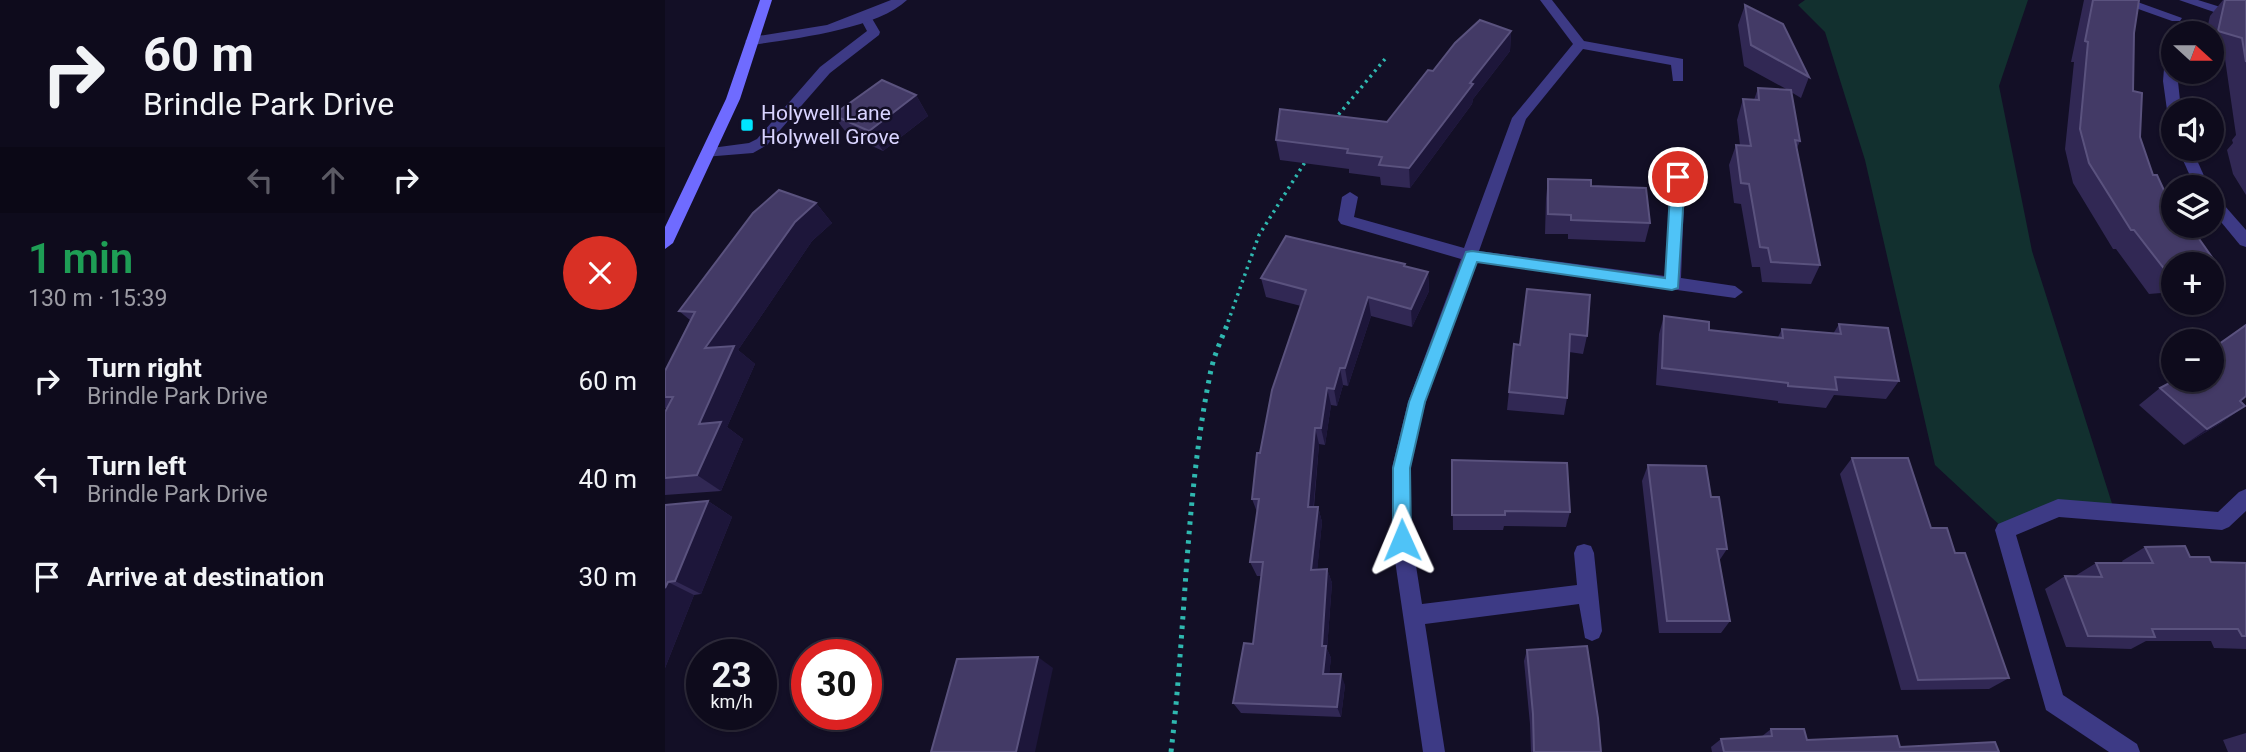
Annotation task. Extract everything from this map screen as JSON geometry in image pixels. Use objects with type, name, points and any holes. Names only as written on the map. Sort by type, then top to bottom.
[{"type":"main road","points":[[665,243],[733,99],[766,0]]},
{"type":"street","points":[[752,41],[818,32],[866,18],[901,0]]},
{"type":"street","points":[[1546,0],[1580,44],[1678,62],[1678,78]]},
{"type":"street","points":[[2119,0],[2176,18]]},
{"type":"street","points":[[2176,21],[2185,0],[2246,19]]},
{"type":"street","points":[[709,153],[753,148],[762,142],[804,90],[874,32],[866,18]]},
{"type":"street","points":[[1434,752],[1402,540],[1401,468],[1417,402],[1472,256],[1519,118],[1580,44]]},
{"type":"street","points":[[1672,284],[1678,177]]},
{"type":"street","points":[[1350,197],[1346,220],[1472,256],[1735,292]]},
{"type":"street","points":[[2224,215],[2246,241]]},
{"type":"street","points":[[2129,752],[2054,702],[2005,530],[2058,508],[2222,521],[2246,498]]},
{"type":"street","points":[[1584,554],[1592,631]]},
{"type":"street","points":[[1414,615],[1588,593]]},
{"type":"path","points":[[1333,122],[1385,59]]},
{"type":"path","points":[[1171,752],[1178,695],[1194,482],[1210,373],[1259,235],[1312,152]]},
{"type":"green space","points":[[1805,0],[2028,0],[1999,86],[2032,251],[2115,513],[2058,508],[2005,530],[1935,465],[1865,160],[1825,32],[1798,5]]},
{"type":"building","points":[[2093,0],[2139,0],[2134,33],[2133,91],[2142,93],[2140,137],[2153,175],[2157,175],[2161,184],[2161,238],[2198,238],[2208,252],[2161,252],[2161,265],[2134,230],[2131,230],[2089,163],[2080,129],[2088,42],[2085,41]]},
{"type":"building","points":[[2225,0],[2246,0],[2246,62],[2242,38],[2224,33],[2224,21],[2220,21]]},
{"type":"building","points":[[1745,5],[1783,24],[1809,77],[1751,45]]},
{"type":"building","points":[[1480,20],[1511,31],[1409,168],[1379,165],[1382,157],[1347,153],[1348,149],[1276,140],[1280,109],[1387,122],[1428,70],[1433,71],[1455,43]]},
{"type":"building","points":[[882,80],[916,95],[869,131],[833,115]]},
{"type":"building","points":[[1758,88],[1791,90],[1800,141],[1795,140],[1820,265],[1771,262],[1768,248],[1760,247],[1749,184],[1741,183],[1736,145],[1751,146],[1743,99],[1759,100]]},
{"type":"building","points":[[1548,179],[1591,180],[1591,186],[1646,188],[1650,223],[1571,220],[1571,215],[1548,214]]},
{"type":"building","points":[[779,190],[816,203],[795,222],[705,348],[734,346],[699,424],[721,422],[697,475],[665,478],[665,412],[673,397],[665,397],[665,371],[695,312],[679,311],[753,213]]},
{"type":"building","points":[[1286,236],[1405,264],[1404,266],[1428,272],[1411,309],[1368,297],[1345,368],[1340,368],[1334,389],[1327,388],[1321,428],[1315,428],[1308,507],[1318,507],[1311,570],[1327,569],[1323,674],[1341,674],[1337,707],[1233,703],[1244,643],[1253,644],[1263,562],[1250,562],[1259,499],[1252,499],[1257,453],[1260,453],[1272,390],[1306,290],[1261,278]]},
{"type":"building","points":[[1527,289],[1590,295],[1587,336],[1570,334],[1567,398],[1509,392],[1514,344],[1520,345]]},
{"type":"building","points":[[1664,316],[1709,322],[1709,330],[1783,338],[1782,329],[1841,334],[1839,324],[1888,328],[1899,381],[1835,377],[1837,390],[1788,386],[1788,383],[1662,368]]},
{"type":"building","points":[[2246,325],[2246,396],[2240,401],[2245,406],[2207,429],[2165,392],[2224,392],[2224,341]]},
{"type":"building","points":[[1852,458],[1908,458],[1931,528],[1947,528],[1955,553],[1965,553],[2009,678],[1918,680]]},
{"type":"building","points":[[1452,460],[1567,463],[1570,512],[1505,511],[1505,515],[1452,515]]},
{"type":"building","points":[[1648,465],[1706,466],[1711,497],[1719,497],[1727,549],[1717,549],[1730,621],[1667,621]]},
{"type":"building","points":[[708,501],[675,581],[668,582],[665,588],[665,505]]},
{"type":"building","points":[[2185,546],[2190,557],[2209,557],[2211,562],[2246,563],[2246,636],[2242,636],[2238,629],[2152,629],[2155,637],[2088,636],[2065,576],[2102,577],[2096,563],[2153,563],[2145,547]]},
{"type":"building","points":[[1587,646],[1601,752],[1534,752],[1527,650]]},
{"type":"building","points":[[1038,657],[1016,752],[931,752],[957,659]]},
{"type":"building","points":[[1771,729],[1804,729],[1807,740],[1897,736],[1900,747],[1995,742],[1999,752],[1724,752],[1721,739],[1772,736]]},
{"type":"place","name":"Holywell Lane Holywell Grove","points":[[747,125]]},
{"type":"route","points":[[1402,540],[1401,468],[1417,402],[1472,256],[1672,284],[1678,177]]}]
